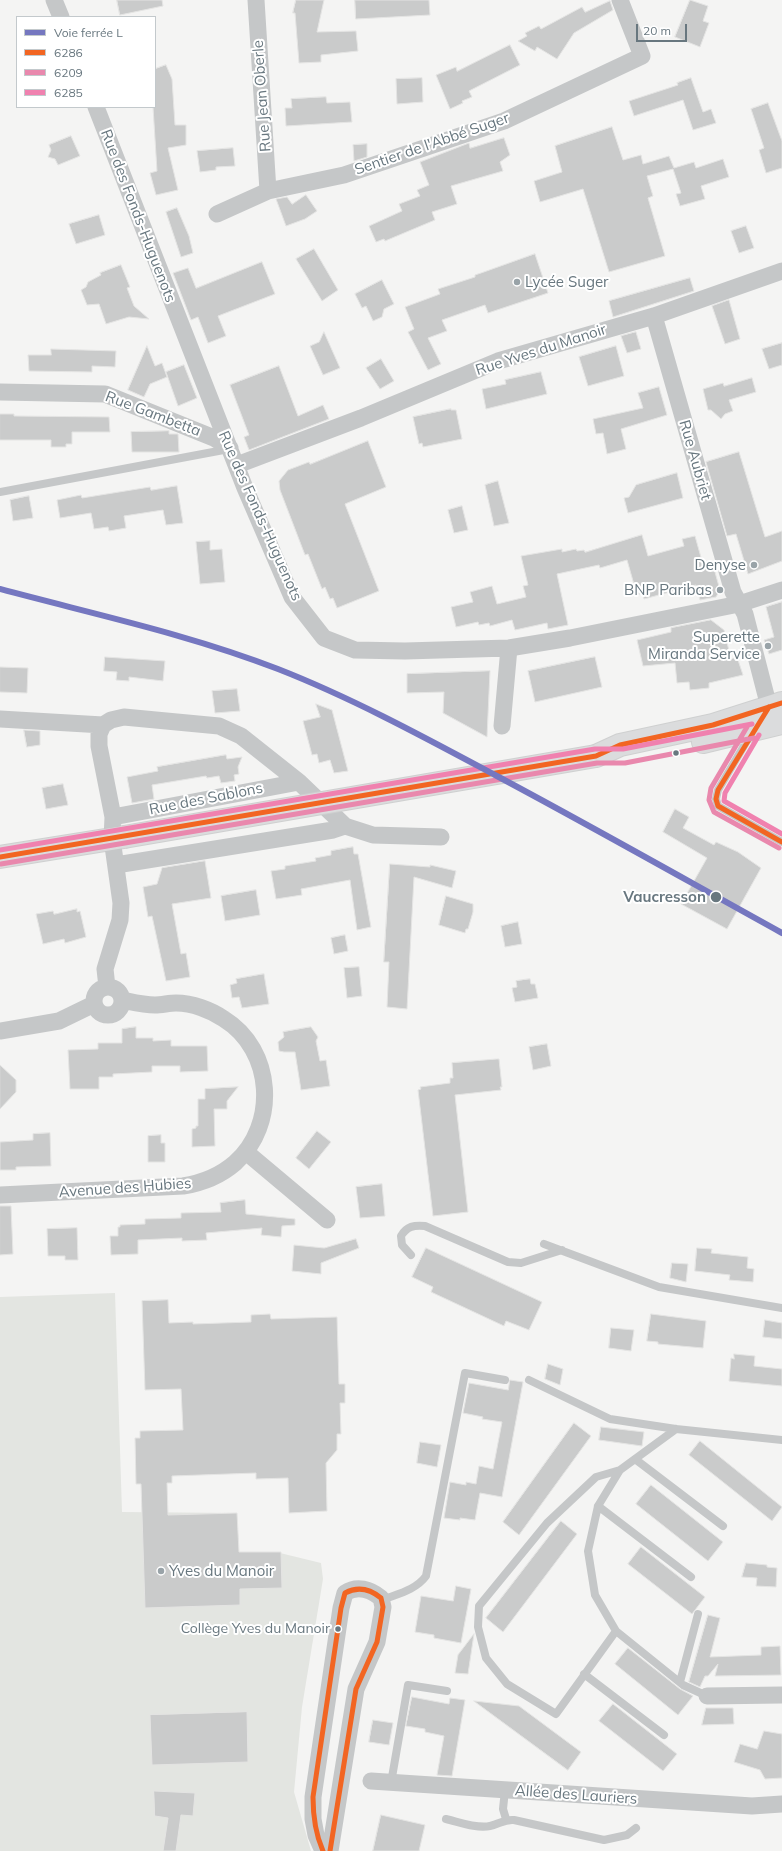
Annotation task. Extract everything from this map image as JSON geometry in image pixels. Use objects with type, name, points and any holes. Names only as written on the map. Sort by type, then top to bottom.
[{"type":"main road","points":[[0,857],[596,756],[624,756],[753,731],[779,712]]},
{"type":"main road","points":[[596,756],[620,745],[779,712]]},
{"type":"street","points":[[54,0],[61,16]]},
{"type":"street","name":"Rue Jean Oberle","points":[[256,0],[268,191]]},
{"type":"street","name":"Sentier de l'Abbé Suger","points":[[216,214],[268,191],[344,175],[504,121],[642,56],[620,0]]},
{"type":"street","name":"Rue des Fonds-Huguenots","points":[[96,108],[230,448],[292,597],[324,638],[355,650],[405,651],[509,648],[570,638],[739,604],[782,590]]},
{"type":"street","name":"Rue Yves du Manoir","points":[[237,465],[354,420],[498,361],[654,316],[782,271]]},
{"type":"street","name":"Rue Aubriet","points":[[654,316],[733,592],[745,614],[779,712]]},
{"type":"street","name":"Rue Gambetta","points":[[0,392],[105,394],[214,438],[230,448]]},
{"type":"street","points":[[502,726],[509,648]]},
{"type":"street","name":"Rue des Sablons","points":[[103,725],[111,720],[124,717],[219,726],[241,736],[299,782],[345,826]]},
{"type":"street","points":[[0,719],[103,725],[99,734],[99,746],[118,838],[116,865],[121,909],[120,920],[105,968],[107,987]]},
{"type":"street","name":"Rue des Sablons","points":[[113,817],[299,782]]},
{"type":"street","points":[[116,865],[333,830],[345,826],[373,835],[441,837]]},
{"type":"street","points":[[107,987],[115,989],[121,996],[122,1000],[119,1009],[108,1015],[99,1012],[94,1004],[97,992],[107,987]]},
{"type":"street","name":"Avenue des Hubies","points":[[0,1195],[198,1184],[219,1175],[235,1163],[246,1152],[257,1134],[263,1117],[265,1091],[262,1071],[249,1043],[234,1026],[224,1018],[205,1009],[177,1003],[154,1005],[122,1000]]},
{"type":"street","points":[[0,1031],[59,1021],[94,1004]]},
{"type":"street","points":[[246,1152],[327,1220]]},
{"type":"street","points":[[323,1851],[316,1835],[313,1819],[313,1797],[341,1608],[345,1593],[350,1589],[358,1588],[374,1592],[382,1600],[383,1606],[377,1642],[356,1689],[330,1851]]},
{"type":"street","points":[[707,1696],[782,1695]]},
{"type":"street","name":"Allée des Lauriers","points":[[371,1782],[752,1806],[782,1804]]},
{"type":"lane","points":[[0,492],[230,448]]},
{"type":"lane","points":[[753,731],[718,790],[716,799],[718,806],[782,842]]},
{"type":"lane","points":[[411,1255],[402,1245],[401,1236],[408,1227],[419,1226],[425,1226],[508,1262],[521,1263],[562,1250]]},
{"type":"lane","points":[[544,1244],[659,1287],[782,1308]]},
{"type":"lane","points":[[382,1600],[407,1591],[422,1581],[426,1576],[465,1373],[505,1380]]},
{"type":"lane","points":[[529,1380],[610,1419],[676,1429],[782,1440]]},
{"type":"lane","points":[[616,1631],[556,1714],[508,1684],[486,1658],[478,1627],[479,1606],[547,1523],[596,1477],[620,1470],[676,1429]]},
{"type":"lane","points":[[635,1459],[723,1526]]},
{"type":"lane","points":[[620,1470],[598,1506],[588,1551],[594,1595],[616,1631],[680,1682],[707,1696]]},
{"type":"lane","points":[[598,1506],[691,1577]]},
{"type":"lane","points":[[680,1682],[698,1614]]},
{"type":"lane","points":[[584,1674],[664,1735]]},
{"type":"lane","points":[[391,1783],[408,1685],[447,1691]]},
{"type":"lane","points":[[505,1790],[503,1809],[506,1819]]},
{"type":"lane","points":[[446,1819],[479,1826],[490,1826],[506,1819],[604,1840],[627,1835],[636,1828]]},
{"type":"shaded area","name":"Yves du Manoir","points":[[115,1293],[122,1512],[237,1513],[239,1552],[280,1553],[321,1563],[323,1579],[302,1707],[294,1792],[311,1851],[0,1851],[0,1297]]},
{"type":"building","points":[[117,0],[162,0],[163,6],[120,15]]},
{"type":"building","points":[[296,0],[324,0],[317,32],[356,31],[358,51],[321,55],[321,62],[299,63],[295,13],[293,13]]},
{"type":"building","points":[[355,0],[429,0],[430,15],[356,19]]},
{"type":"building","points":[[690,0],[708,6],[703,21],[709,23],[700,47],[675,37]]},
{"type":"building","points":[[610,1],[613,10],[574,33],[557,59],[537,47],[535,51],[518,41],[527,36],[525,33],[539,26],[541,29],[582,7],[585,12]]},
{"type":"building","points":[[510,45],[520,65],[469,91],[472,97],[462,101],[463,103],[450,109],[436,75],[456,67],[457,71]]},
{"type":"building","points":[[166,65],[172,79],[175,125],[186,125],[186,145],[168,148],[178,190],[156,195],[150,173],[157,171],[153,108],[156,108],[156,69]]},
{"type":"building","points":[[422,78],[423,102],[397,104],[396,79]]},
{"type":"building","points":[[691,78],[703,112],[711,109],[716,123],[693,130],[683,100],[634,116],[629,101],[678,85],[677,83]]},
{"type":"building","points":[[326,97],[327,103],[350,102],[352,122],[286,126],[285,108],[292,108],[291,99]]},
{"type":"building","points":[[768,103],[782,141],[782,168],[766,173],[759,150],[764,148],[751,109]]},
{"type":"building","points":[[612,127],[623,160],[641,155],[643,164],[669,156],[674,168],[694,162],[696,168],[723,159],[729,177],[701,186],[705,199],[680,206],[676,194],[681,193],[673,169],[647,176],[653,196],[648,198],[665,256],[609,272],[583,189],[540,202],[534,181],[562,172],[555,146]]},
{"type":"building","points":[[71,136],[80,156],[58,165],[55,159],[48,157],[51,150],[49,145]]},
{"type":"building","points":[[504,138],[510,155],[500,162],[503,171],[451,186],[457,204],[432,212],[435,220],[385,241],[384,239],[376,242],[369,226],[402,211],[399,204],[420,196],[417,190],[429,185],[420,162],[469,143],[470,148]]},
{"type":"building","points":[[367,144],[367,157],[354,161],[353,145]]},
{"type":"building","points":[[233,148],[235,166],[216,167],[216,170],[200,172],[197,151]]},
{"type":"building","points":[[306,195],[317,211],[305,219],[286,226],[276,199],[287,197],[292,204]]},
{"type":"building","points":[[177,208],[189,236],[193,253],[181,257],[166,212]]},
{"type":"building","points":[[99,215],[105,235],[76,244],[69,224]]},
{"type":"building","points":[[746,226],[754,248],[739,253],[731,231]]},
{"type":"building","points":[[314,249],[338,290],[322,301],[296,259]]},
{"type":"building","points":[[535,254],[548,293],[488,313],[485,305],[442,320],[447,331],[428,338],[441,364],[428,370],[408,332],[414,329],[405,307],[440,294],[438,289],[475,277],[475,275]]},
{"type":"building","points":[[262,262],[275,294],[218,316],[226,336],[208,343],[198,317],[191,320],[173,273],[188,268],[196,288]]},
{"type":"building","points":[[121,265],[130,287],[127,288],[134,306],[149,319],[129,317],[106,324],[99,304],[87,305],[81,290],[86,287],[88,282],[101,275],[100,273]]},
{"type":"building","points":[[690,278],[694,291],[613,317],[609,301]]},
{"type":"building","points":[[382,280],[394,304],[384,309],[382,317],[373,321],[366,306],[362,308],[355,294]]},
{"type":"building","points":[[729,300],[740,339],[725,344],[712,306]]},
{"type":"building","points":[[324,332],[340,368],[323,375],[310,346],[319,342]]},
{"type":"building","points":[[636,332],[641,349],[627,353],[621,336]]},
{"type":"building","points":[[782,343],[782,365],[769,369],[762,349]]},
{"type":"building","points":[[147,346],[155,366],[162,363],[167,377],[150,384],[144,397],[128,390]]},
{"type":"building","points":[[616,346],[624,376],[588,386],[579,357]]},
{"type":"building","points":[[51,349],[116,351],[115,367],[92,366],[92,372],[29,371],[28,355],[51,355]]},
{"type":"building","points":[[381,359],[394,381],[380,389],[366,368]]},
{"type":"building","points":[[184,365],[197,398],[178,406],[166,372]]},
{"type":"building","points":[[279,366],[298,416],[323,405],[329,419],[249,450],[244,437],[249,435],[230,385]]},
{"type":"building","points":[[541,372],[547,394],[486,409],[482,389],[506,384],[505,380]]},
{"type":"building","points":[[752,378],[756,392],[729,400],[733,411],[725,414],[721,419],[711,410],[708,410],[703,389],[723,383],[724,386]]},
{"type":"building","points":[[659,387],[667,415],[621,429],[626,449],[607,454],[603,433],[596,434],[593,419],[643,408],[638,393]]},
{"type":"building","points":[[451,409],[456,410],[462,439],[423,447],[422,443],[419,444],[413,417]]},
{"type":"building","points":[[0,414],[14,414],[14,416],[109,417],[110,432],[72,432],[72,444],[66,444],[66,447],[51,447],[51,440],[0,440]]},
{"type":"building","points":[[169,431],[169,434],[178,434],[179,452],[132,452],[131,432]]},
{"type":"building","points":[[368,441],[386,487],[345,504],[379,591],[337,608],[333,598],[330,599],[325,587],[322,589],[308,554],[305,555],[280,490],[279,481],[288,470],[309,462],[310,464]]},
{"type":"building","points":[[739,452],[765,537],[782,531],[782,561],[748,574],[736,534],[727,536],[706,462]]},
{"type":"building","points":[[677,473],[683,498],[628,513],[624,498],[629,497],[636,485]]},
{"type":"building","points":[[498,481],[509,523],[494,526],[485,485]]},
{"type":"building","points":[[177,486],[183,523],[166,525],[163,510],[124,516],[126,528],[109,531],[108,527],[94,529],[91,513],[60,518],[57,500],[81,495],[82,498],[150,487],[151,490]]},
{"type":"building","points":[[29,496],[33,518],[13,521],[10,500]]},
{"type":"building","points":[[462,506],[468,530],[454,533],[448,510]]},
{"type":"building","points":[[642,535],[648,556],[684,546],[682,539],[695,536],[704,568],[713,565],[720,590],[716,597],[700,600],[696,585],[644,599],[643,593],[637,595],[627,560],[600,568],[599,565],[557,574],[568,625],[548,629],[547,623],[515,630],[512,620],[490,626],[489,623],[479,625],[478,622],[456,627],[451,607],[473,602],[470,592],[492,586],[497,604],[526,597],[523,586],[528,585],[521,556],[562,549],[562,552],[576,549],[577,551],[584,550],[585,552]]},
{"type":"building","points":[[210,541],[210,550],[222,549],[225,582],[200,584],[196,542]]},
{"type":"building","points":[[782,602],[782,650],[769,654],[764,640],[774,637],[766,607]]},
{"type":"building","points":[[711,620],[724,630],[731,659],[737,657],[743,675],[709,683],[709,688],[690,690],[689,682],[677,683],[675,663],[643,666],[637,640],[671,632],[671,628]]},
{"type":"building","points":[[105,657],[165,661],[163,681],[129,677],[129,681],[116,680],[117,672],[104,671]]},
{"type":"building","points":[[595,657],[602,687],[535,702],[528,671]]},
{"type":"building","points":[[0,667],[28,668],[27,693],[0,692]]},
{"type":"building","points":[[490,671],[487,737],[443,713],[444,692],[407,693],[407,674]]},
{"type":"building","points":[[237,689],[240,711],[215,713],[212,691]]},
{"type":"building","points":[[316,704],[332,710],[348,771],[334,773],[330,760],[319,763],[317,754],[312,755],[303,721],[320,717]]},
{"type":"building","points":[[24,730],[40,731],[40,745],[27,747]]},
{"type":"building","points":[[226,755],[227,759],[242,757],[238,767],[239,774],[234,775],[235,781],[221,783],[219,776],[207,778],[206,776],[152,785],[154,799],[132,803],[127,777],[158,771],[157,767]]},
{"type":"building","points":[[63,784],[68,805],[46,809],[42,788]]},
{"type":"building","points":[[675,809],[689,817],[683,828],[714,845],[716,842],[738,852],[761,868],[727,929],[681,904],[707,858],[663,832]]},
{"type":"building","points":[[353,847],[354,854],[358,854],[371,927],[357,930],[350,880],[301,889],[302,895],[276,899],[271,871],[285,869],[285,866],[316,861],[315,858],[331,855],[331,851]]},
{"type":"building","points":[[205,861],[211,898],[172,904],[181,954],[186,953],[190,977],[166,981],[152,916],[148,917],[143,887],[157,884],[162,868]]},
{"type":"building","points":[[390,864],[430,867],[430,865],[456,871],[452,888],[414,877],[407,1009],[387,1007],[389,962],[384,962]]},
{"type":"building","points":[[256,890],[260,915],[225,921],[221,896]]},
{"type":"building","points":[[446,896],[473,904],[473,912],[468,929],[466,929],[465,933],[439,925]]},
{"type":"building","points":[[77,909],[77,912],[80,911],[86,937],[65,943],[64,939],[43,944],[36,914],[53,911],[54,914]]},
{"type":"building","points":[[518,922],[522,944],[505,947],[501,926]]},
{"type":"building","points":[[345,935],[348,951],[334,954],[331,938]]},
{"type":"building","points":[[359,967],[362,996],[347,998],[344,968]]},
{"type":"building","points":[[264,974],[269,1004],[242,1008],[239,997],[232,998],[230,985],[237,983],[236,979]]},
{"type":"building","points":[[530,979],[531,984],[535,984],[538,998],[515,1002],[512,988],[517,987],[516,981]]},
{"type":"building","points":[[136,1027],[136,1038],[153,1038],[153,1041],[171,1040],[171,1046],[207,1046],[208,1071],[180,1072],[180,1066],[152,1066],[152,1072],[113,1074],[113,1077],[99,1077],[99,1089],[70,1089],[68,1050],[98,1049],[98,1043],[122,1043],[122,1029]]},
{"type":"building","points":[[311,1027],[318,1037],[316,1041],[320,1061],[326,1060],[330,1086],[301,1090],[295,1052],[279,1051],[278,1042],[284,1037],[283,1032]]},
{"type":"building","points":[[547,1044],[551,1066],[533,1070],[529,1047]]},
{"type":"building","points":[[499,1059],[501,1090],[455,1095],[468,1212],[433,1216],[418,1090],[421,1089],[420,1087],[450,1083],[450,1078],[453,1078],[452,1063]]},
{"type":"building","points":[[0,1065],[16,1080],[16,1092],[0,1109]]},
{"type":"building","points":[[238,1087],[227,1101],[227,1109],[214,1109],[215,1146],[192,1147],[192,1129],[198,1126],[198,1099],[205,1099],[205,1089]]},
{"type":"building","points":[[317,1131],[331,1142],[309,1169],[296,1158]]},
{"type":"building","points":[[50,1133],[51,1166],[16,1167],[16,1170],[0,1170],[0,1142],[33,1140],[33,1134]]},
{"type":"building","points":[[161,1135],[161,1143],[165,1143],[165,1162],[148,1162],[148,1136]]},
{"type":"building","points":[[382,1184],[385,1216],[360,1218],[356,1187]]},
{"type":"building","points":[[245,1200],[246,1214],[295,1219],[295,1225],[282,1226],[281,1237],[261,1235],[262,1228],[206,1233],[207,1240],[182,1241],[182,1238],[138,1240],[138,1254],[111,1255],[110,1236],[118,1236],[118,1227],[120,1227],[120,1225],[145,1224],[145,1219],[181,1218],[181,1213],[221,1212],[220,1203]]},
{"type":"building","points":[[0,1206],[11,1206],[13,1254],[0,1255]]},
{"type":"building","points":[[77,1228],[78,1260],[65,1260],[65,1256],[48,1256],[47,1229]]},
{"type":"building","points":[[356,1239],[359,1248],[321,1263],[321,1274],[292,1271],[294,1245],[324,1248]]},
{"type":"building","points":[[426,1248],[542,1302],[529,1330],[506,1321],[504,1326],[431,1292],[433,1287],[412,1277]]},
{"type":"building","points":[[697,1248],[712,1249],[711,1253],[748,1257],[747,1268],[754,1269],[753,1282],[729,1280],[730,1275],[695,1271]]},
{"type":"building","points":[[672,1263],[688,1264],[686,1282],[670,1278]]},
{"type":"building","points":[[168,1300],[169,1323],[193,1322],[193,1324],[251,1322],[251,1315],[270,1314],[271,1319],[337,1317],[339,1384],[345,1384],[345,1403],[340,1403],[341,1434],[337,1434],[337,1450],[326,1463],[327,1511],[289,1513],[288,1478],[256,1479],[256,1473],[172,1476],[172,1483],[167,1483],[168,1515],[237,1513],[239,1552],[281,1552],[282,1588],[240,1589],[240,1605],[145,1608],[141,1484],[136,1484],[135,1438],[140,1438],[140,1431],[183,1430],[181,1389],[145,1390],[142,1301]]},
{"type":"building","points":[[651,1314],[706,1321],[703,1348],[658,1344],[658,1342],[647,1341]]},
{"type":"building","points":[[765,1320],[782,1323],[782,1339],[763,1337]]},
{"type":"building","points":[[611,1328],[634,1330],[631,1351],[609,1348]]},
{"type":"building","points":[[734,1354],[755,1356],[754,1366],[782,1369],[782,1386],[729,1381],[731,1358],[734,1359]]},
{"type":"building","points":[[548,1364],[563,1369],[560,1385],[545,1379]]},
{"type":"building","points":[[510,1380],[523,1382],[502,1497],[480,1493],[475,1520],[444,1518],[450,1482],[466,1485],[466,1482],[476,1484],[479,1466],[493,1469],[502,1422],[482,1419],[483,1417],[463,1413],[469,1383],[508,1390]]},
{"type":"building","points":[[574,1423],[591,1436],[519,1535],[503,1522]]},
{"type":"building","points":[[601,1427],[644,1432],[642,1446],[599,1440]]},
{"type":"building","points":[[700,1441],[782,1507],[772,1521],[689,1455]]},
{"type":"building","points":[[420,1442],[441,1445],[437,1467],[417,1463]]},
{"type":"building","points":[[651,1485],[723,1542],[708,1561],[636,1504]]},
{"type":"building","points":[[561,1521],[577,1534],[503,1632],[486,1618]]},
{"type":"building","points":[[641,1547],[705,1597],[692,1614],[628,1564]]},
{"type":"building","points":[[746,1563],[767,1565],[767,1567],[777,1568],[776,1587],[756,1586],[757,1578],[742,1577]]},
{"type":"building","points":[[456,1586],[471,1589],[461,1643],[434,1638],[434,1635],[415,1632],[421,1596],[453,1601]]},
{"type":"building","points":[[708,1615],[720,1618],[710,1657],[761,1655],[761,1647],[780,1646],[781,1675],[715,1676],[718,1664],[708,1676],[705,1676],[700,1687],[689,1682]]},
{"type":"building","points":[[474,1634],[468,1674],[455,1673],[458,1655]]},
{"type":"building","points":[[628,1648],[680,1689],[693,1696],[678,1715],[615,1664]]},
{"type":"building","points":[[412,1697],[449,1704],[450,1698],[465,1700],[452,1776],[437,1775],[444,1736],[425,1732],[425,1729],[406,1726]]},
{"type":"building","points":[[474,1701],[519,1706],[581,1752],[568,1770]]},
{"type":"building","points":[[613,1704],[677,1754],[663,1771],[599,1721]]},
{"type":"building","points":[[706,1708],[733,1708],[734,1724],[702,1725]]},
{"type":"building","points":[[247,1712],[248,1762],[152,1765],[150,1715]]},
{"type":"building","points":[[373,1720],[393,1723],[389,1745],[369,1742]]},
{"type":"building","points":[[764,1731],[782,1734],[782,1778],[765,1779],[760,1770],[734,1762],[740,1744],[757,1749]]},
{"type":"building","points":[[154,1791],[195,1793],[193,1816],[181,1815],[176,1851],[163,1851],[168,1818],[155,1816]]},
{"type":"building","points":[[381,1815],[425,1825],[419,1851],[373,1851]]},
{"type":"rail line","name":"L","points":[[0,589],[140,625],[210,645],[306,680],[442,746],[782,933]]},
{"type":"transit line","name":"6286","points":[[0,857],[596,756],[620,745],[713,725],[782,703]]},
{"type":"transit line","name":"6286","points":[[769,707],[718,790],[716,799],[718,806],[782,842]]},
{"type":"transit line","name":"6285","points":[[0,850],[595,749],[623,749],[752,724]]},
{"type":"transit line","name":"6209","points":[[747,727],[711,788],[709,800],[714,812],[779,848]]},
{"type":"transit line","name":"6285","points":[[759,735],[725,793],[724,801],[782,834]]},
{"type":"transit line","name":"6209","points":[[1,864],[597,763],[625,763],[754,738]]},
{"type":"transit line","name":"6286","points":[[323,1851],[315,1825],[313,1797],[341,1608],[345,1593],[359,1589],[373,1592],[381,1598],[383,1607],[377,1642],[356,1689],[330,1851]]},
{"type":"place","name":"Lycée Suger","points":[[517,282]]},
{"type":"place","name":"Denyse","points":[[754,565]]},
{"type":"place","name":"BNP Paribas","points":[[720,590]]},
{"type":"place","name":"Superette Miranda Service","points":[[768,646]]},
{"type":"place","name":"Vaucresson","points":[[716,897]]},
{"type":"place","name":"Yves du Manoir","points":[[161,1571]]},
{"type":"place","name":"Collège Yves du Manoir","points":[[338,1629]]}]
